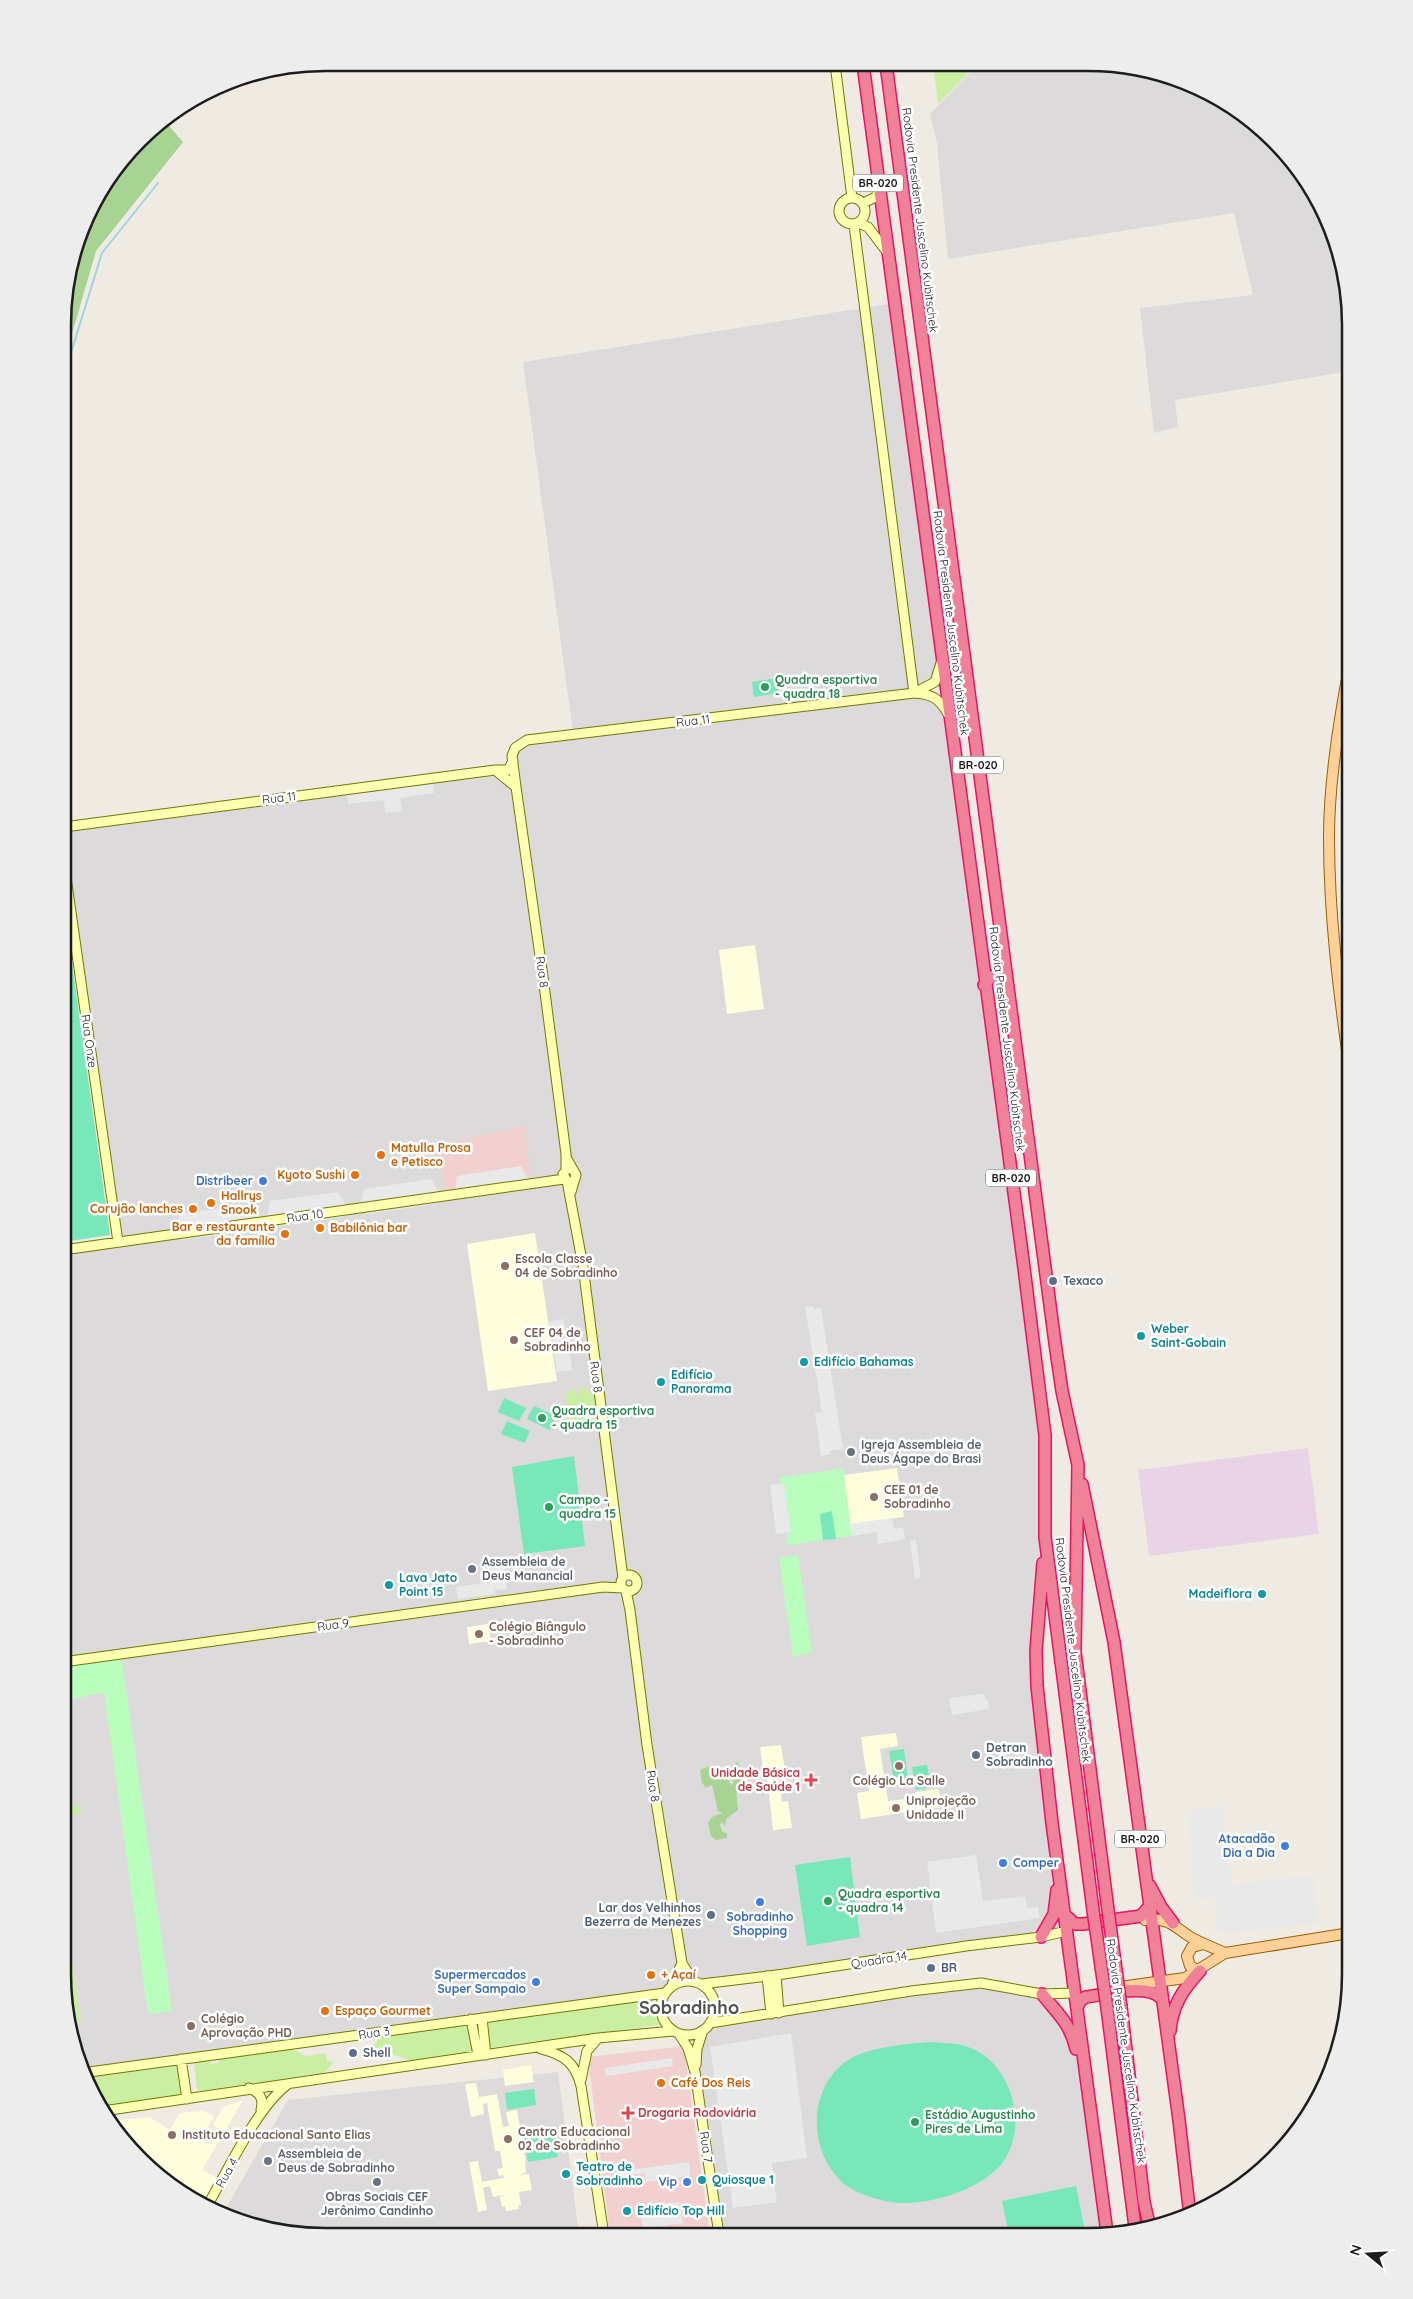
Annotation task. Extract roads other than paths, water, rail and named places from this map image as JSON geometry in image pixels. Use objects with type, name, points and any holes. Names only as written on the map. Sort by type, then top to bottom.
[{"type":"highway","name":"Rodovia Presidente Juscelino Kubitschek","points":[[864,71],[948,714],[962,794],[980,935],[984,985],[1044,1435],[1045,1537],[1135,2223]]},
{"type":"highway","name":"Rodovia Presidente Juscelino Kubitschek","points":[[887,71],[1062,1391],[1078,1465],[1075,1652],[1147,2220]]},
{"type":"highway","points":[[980,935],[986,952],[991,957],[996,956],[1002,945]]},
{"type":"highway","points":[[984,985],[990,978],[996,975],[1007,984]]},
{"type":"highway","name":"BR-020","points":[[1078,1465],[1114,1642],[1149,1907],[1148,1923],[1159,1981],[1179,2120],[1189,2206]]},
{"type":"highway","name":"BR-020","points":[[1045,1537],[1036,1651],[1037,1686],[1052,1824],[1066,1916],[1106,2227]]},
{"type":"highway","points":[[1041,1937],[1054,1914],[1057,1893],[1052,1824]]},
{"type":"highway","points":[[1144,1872],[1161,1907],[1173,1923]]},
{"type":"highway","points":[[1066,1916],[1072,1922],[1078,1924],[1141,1916],[1149,1907]]},
{"type":"highway","points":[[1169,2053],[1173,2010],[1183,1990],[1200,1971]]},
{"type":"highway","points":[[1077,2007],[1084,1998],[1132,1991],[1152,1991],[1161,1998]]},
{"type":"highway","points":[[1042,1994],[1062,2017],[1072,2033],[1088,2098]]},
{"type":"main road","points":[[836,71],[852,198]]},
{"type":"main road","points":[[863,203],[876,197],[879,188]]},
{"type":"main road","points":[[856,224],[862,220],[866,212],[863,203],[852,198],[844,200],[839,211],[845,223],[868,227],[888,252]]},
{"type":"main road","points":[[856,224],[914,693]]},
{"type":"main road","name":"Rua 11","points":[[914,693],[927,688],[934,682],[942,660]]},
{"type":"main road","name":"Rua 11","points":[[71,826],[495,770],[508,770],[513,761],[515,748],[527,740],[742,716],[914,693],[926,694],[937,698],[948,714]]},
{"type":"main road","points":[[1342,704],[1338,725],[1329,835],[1332,923],[1342,1006]]},
{"type":"main road","points":[[513,761],[516,787]]},
{"type":"main road","points":[[495,770],[516,787]]},
{"type":"main road","name":"Rua 8","points":[[516,787],[543,977],[566,1157],[569,1197],[583,1266],[620,1557],[630,1610],[647,1745],[682,1963],[698,1982]]},
{"type":"main road","name":"Rua Onze","points":[[71,913],[118,1242]]},
{"type":"main road","name":"Rua 10","points":[[71,1249],[546,1182],[568,1175]]},
{"type":"main road","name":"Rua 9","points":[[71,1661],[626,1584]]},
{"type":"main road","points":[[1067,1931],[1148,1923],[1173,1923],[1192,1938],[1225,1953]]},
{"type":"main road","name":"Quadra 14","points":[[698,1982],[771,1976],[983,1943],[1041,1937],[1067,1931]]},
{"type":"main road","points":[[710,2023],[911,1991],[981,1983],[1042,1994],[1075,1993],[1185,1978],[1200,1971],[1225,1953],[1342,1934]]},
{"type":"main road","points":[[1200,1971],[1190,1966],[1187,1956],[1192,1947],[1204,1944]]},
{"type":"main road","points":[[676,2032],[664,2020],[661,2014],[661,2006],[665,1993],[672,1985],[682,1963]]},
{"type":"main road","points":[[771,1976],[775,2013]]},
{"type":"main road","points":[[111,2110],[249,2088],[598,2038],[676,2032],[687,2035],[703,2030],[710,2023],[715,2006],[709,1990],[698,1982],[679,1982],[672,1985]]},
{"type":"main road","name":"Rua 3","points":[[91,2072],[665,1993]]},
{"type":"main road","points":[[482,2018],[482,2055]]},
{"type":"main road","points":[[471,2019],[482,2055]]},
{"type":"main road","points":[[695,2072],[697,2050],[703,2030]]},
{"type":"main road","name":"Rua 7","points":[[676,2032],[688,2048],[695,2072],[718,2228]]},
{"type":"main road","points":[[581,2083],[584,2058],[587,2051],[598,2038]]},
{"type":"main road","points":[[538,2048],[566,2058],[573,2064],[581,2083],[603,2228]]},
{"type":"main road","points":[[181,2059],[187,2099]]},
{"type":"main road","name":"Rua 4","points":[[210,2201],[261,2113],[273,2096],[289,2083]]},
{"type":"main road","points":[[249,2088],[260,2094],[262,2099],[261,2113]]},
{"type":"waterway","points":[[71,353],[102,253],[158,183]]},
{"type":"place","name":"Quadra esportiva - quadra 18","points":[[765,687]]},
{"type":"place","name":"Matulla Prosa e Petisco","points":[[381,1155]]},
{"type":"place","name":"Kyoto Sushi","points":[[355,1175]]},
{"type":"place","name":"Distribeer","points":[[263,1181]]},
{"type":"place","name":"Hallrys Snook","points":[[211,1203]]},
{"type":"place","name":"Corujão lanches","points":[[193,1209]]},
{"type":"place","name":"Babilônia bar","points":[[320,1228]]},
{"type":"place","name":"Bar e restaurante da família","points":[[285,1234]]},
{"type":"place","name":"Escola Classe 04 de Sobradinho","points":[[505,1266]]},
{"type":"place","name":"Texaco","points":[[1053,1281]]},
{"type":"place","name":"Weber Saint-Gobain","points":[[1141,1336]]},
{"type":"place","name":"CEF 04 de Sobradinho","points":[[514,1340]]},
{"type":"place","name":"Edifício Bahamas","points":[[804,1362]]},
{"type":"place","name":"Edifício Panorama","points":[[661,1382]]},
{"type":"place","name":"Quadra esportiva - quadra 15","points":[[542,1418]]},
{"type":"place","name":"Igreja Assembleia de Deus Ágape do Brasi","points":[[851,1452]]},
{"type":"place","name":"CEE 01 de Sobradinho","points":[[874,1497]]},
{"type":"place","name":"Campo - quadra 15","points":[[549,1507]]},
{"type":"place","name":"Assembleia de Deus Manancial","points":[[472,1569]]},
{"type":"place","name":"Lava Jato Point 15","points":[[389,1585]]},
{"type":"place","name":"Madeiflora","points":[[1262,1594]]},
{"type":"place","name":"Colégio Biângulo - Sobradinho","points":[[479,1634]]},
{"type":"place","name":"Detran Sobradinho","points":[[976,1755]]},
{"type":"place","name":"Colégio La Salle","points":[[899,1766]]},
{"type":"place","name":"Unidade Básica de Saúde 1","points":[[811,1780]]},
{"type":"place","name":"Uniprojeção Unidade II","points":[[896,1808]]},
{"type":"place","name":"Atacadão Dia a Dia","points":[[1285,1846]]},
{"type":"place","name":"Comper","points":[[1003,1863]]},
{"type":"place","name":"Quadra esportiva - quadra 14","points":[[828,1901]]},
{"type":"place","name":"Sobradinho Shopping","points":[[760,1902]]},
{"type":"place","name":"Lar dos Velhinhos Bezerra de Menezes","points":[[711,1915]]},
{"type":"place","name":"BR","points":[[931,1968]]},
{"type":"place","name":"+ Açaí","points":[[651,1975]]},
{"type":"place","name":"Supermercados Super Sampaio","points":[[536,1982]]},
{"type":"place","name":"Espaço Gourmet","points":[[325,2011]]},
{"type":"place","name":"Colégio Aprovação PHD","points":[[191,2026]]},
{"type":"place","name":"Shell","points":[[353,2053]]},
{"type":"place","name":"Café Dos Reis","points":[[661,2083]]},
{"type":"place","name":"Drogaria Rodoviária","points":[[628,2113]]},
{"type":"place","name":"Estádio Augustinho Pires de Lima","points":[[915,2122]]},
{"type":"place","name":"Instituto Educacional Santo Elias","points":[[172,2135]]},
{"type":"place","name":"Centro Educacional 02 de Sobradinho","points":[[508,2139]]},
{"type":"place","name":"Assembleia de Deus de Sobradinho","points":[[268,2161]]},
{"type":"place","name":"Teatro de Sobradinho","points":[[566,2174]]},
{"type":"place","name":"Quiosque 1","points":[[702,2180]]},
{"type":"place","name":"Obras Sociais CEF Jerônimo Candinho","points":[[377,2182]]},
{"type":"place","name":"Vip","points":[[687,2182]]},
{"type":"place","name":"Edifício Top Hill","points":[[627,2211]]},
{"type":"district","name":"Sobradinho","points":[[689,2008]]}]
